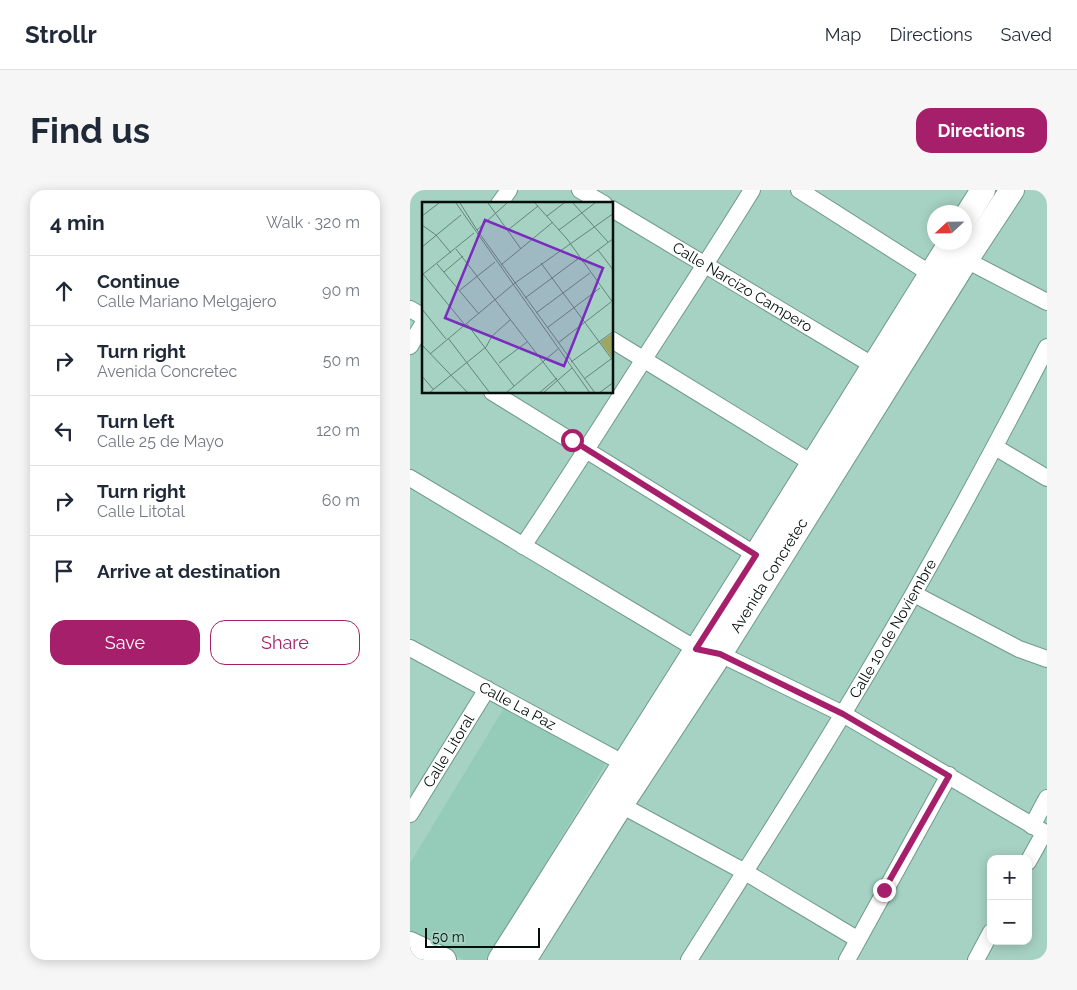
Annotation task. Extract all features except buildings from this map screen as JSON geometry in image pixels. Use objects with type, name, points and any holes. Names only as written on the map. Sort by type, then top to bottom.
[{"type":"street","points":[[500,202],[508,190]]},
{"type":"street","points":[[580,190],[601,202]]},
{"type":"street","points":[[522,546],[587,450],[752,190]]},
{"type":"street","points":[[798,190],[931,274]]},
{"type":"street","points":[[972,207],[983,190]]},
{"type":"street","name":"Avenida Concretec","points":[[524,960],[621,805],[720,654],[966,260],[1012,190]]},
{"type":"street","name":"Calle Narcizo Campero","points":[[614,210],[874,366]]},
{"type":"street","name":"Avenida Concretec","points":[[500,960],[625,764],[946,250]]},
{"type":"street","points":[[966,260],[1047,302]]},
{"type":"street","points":[[410,309],[422,316]]},
{"type":"street","points":[[415,347],[422,328]]},
{"type":"street","points":[[614,341],[812,463]]},
{"type":"street","name":"Calle 10 de Noviembre","points":[[690,960],[843,714],[914,594],[995,447],[1047,347]]},
{"type":"street","points":[[495,394],[756,555]]},
{"type":"street","points":[[995,447],[1047,478]]},
{"type":"street","points":[[410,478],[696,649],[720,654],[843,714],[1041,831]]},
{"type":"street","points":[[914,594],[1020,649],[1047,659]]},
{"type":"street","name":"Calle La Paz","points":[[410,648],[625,764]]},
{"type":"street","name":"Calle Litoral","points":[[412,807],[488,690]]},
{"type":"street","points":[[847,960],[949,776]]},
{"type":"street","points":[[1031,855],[1041,831],[1047,798]]},
{"type":"street","points":[[621,805],[745,872],[857,940]]},
{"type":"street","points":[[976,960],[987,939]]},
{"type":"street","points":[[410,944],[444,960]]},
{"type":"shaded area","points":[[504,708],[606,763],[487,960],[464,960],[410,932],[410,863]]},
{"type":"route","points":[[572,440],[756,555],[696,649],[720,654],[843,714],[949,776],[884,890]]}]
